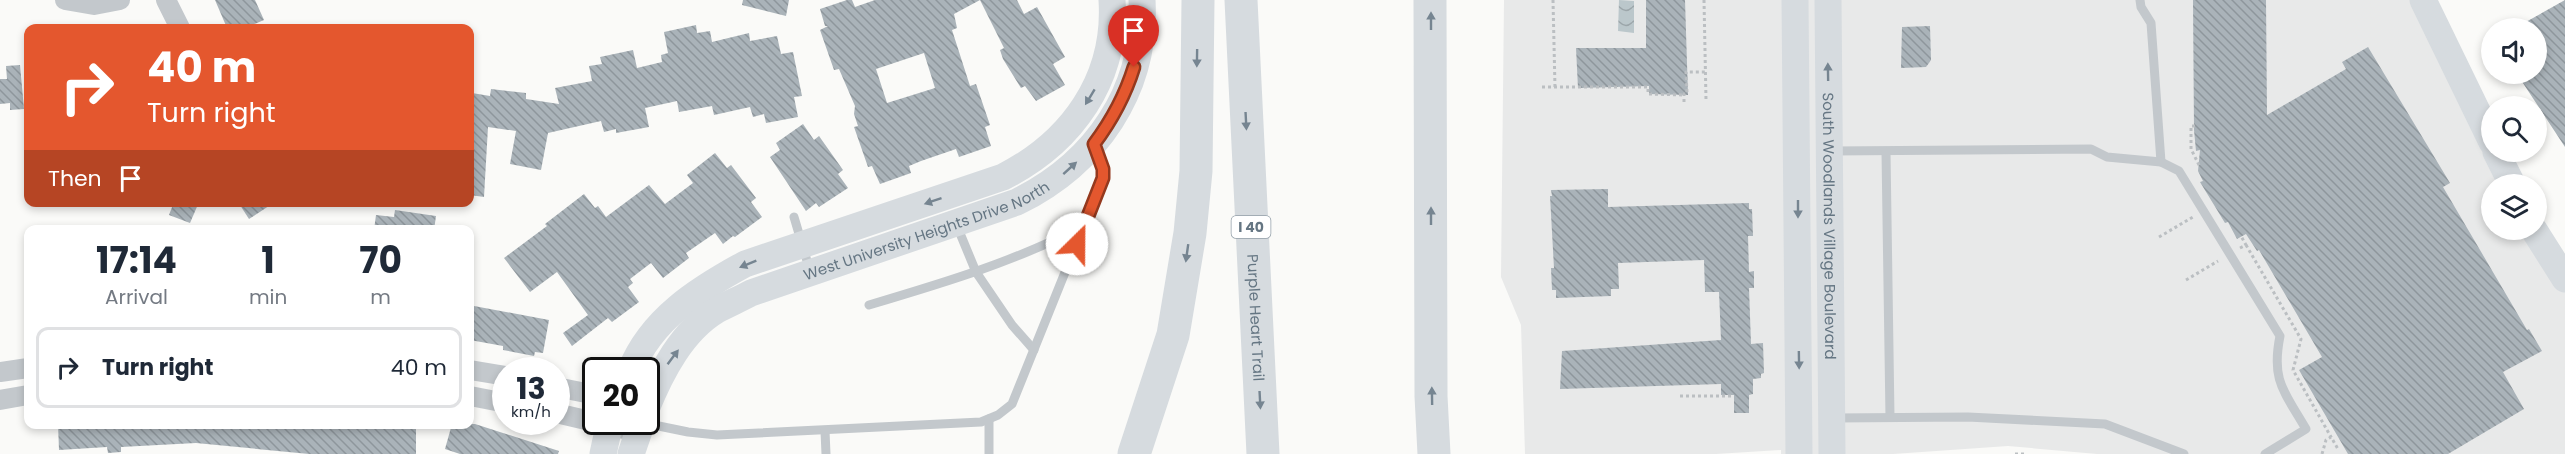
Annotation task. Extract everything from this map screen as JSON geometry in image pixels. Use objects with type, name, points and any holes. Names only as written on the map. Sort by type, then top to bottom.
[{"type":"highway","points":[[1134,454],[1173,335],[1190,233],[1196,171],[1198,0]]},
{"type":"highway","name":"Purple Heart Trail","points":[[1240,0],[1263,454]]},
{"type":"highway","points":[[1430,0],[1431,396],[1434,454]]},
{"type":"street","points":[[65,0],[94,5],[120,0]]},
{"type":"street","points":[[166,0],[178,24]]},
{"type":"street","name":"West University Heights Drive North","points":[[637,357],[666,316],[707,285],[745,264],[1003,177],[1040,155],[1076,121],[1096,87],[1109,48],[1112,0]]},
{"type":"street","name":"West University Heights Drive North","points":[[660,376],[689,334],[715,311],[751,293],[956,224],[1036,192],[1053,182],[1094,144],[1115,114],[1127,90],[1140,41],[1142,0]]},
{"type":"street","points":[[1795,0],[1799,454]]},
{"type":"street","name":"South Woodlands Village Boulevard","points":[[1828,0],[1832,454]]},
{"type":"street","points":[[2423,0],[2481,119]]},
{"type":"street","points":[[1797,150],[1829,151]]},
{"type":"street","points":[[2540,240],[2565,279]]},
{"type":"street","points":[[0,372],[24,369]]},
{"type":"street","points":[[474,371],[492,374]]},
{"type":"street","points":[[0,400],[24,396]]},
{"type":"street","points":[[474,397],[492,400]]},
{"type":"street","points":[[1799,425],[1833,418]]},
{"type":"street","points":[[603,454],[607,435]]},
{"type":"lane","points":[[2140,0],[2140,7],[2151,23],[2161,162]]},
{"type":"lane","points":[[660,426],[717,435],[922,426],[990,419],[1012,404],[1103,178],[1103,169],[1094,144]]},
{"type":"lane","points":[[1829,151],[2091,149],[2107,157],[2161,162],[2179,171],[2280,336],[2275,359],[2278,380],[2306,429],[2265,454]]},
{"type":"lane","points":[[1886,152],[1890,417]]},
{"type":"lane","points":[[794,217],[811,273]]},
{"type":"lane","points":[[956,224],[976,272],[1012,325],[1034,350]]},
{"type":"lane","points":[[869,305],[976,272],[1085,225]]},
{"type":"lane","points":[[1833,418],[1989,417],[2105,424],[2184,454]]},
{"type":"lane","points":[[989,454],[990,419]]},
{"type":"lane","points":[[825,431],[826,454]]},
{"type":"path","points":[[1553,0],[1555,88]]},
{"type":"path","points":[[1704,0],[1706,100]]},
{"type":"path","points":[[1684,102],[1684,95],[1687,93],[1686,72],[1705,72]]},
{"type":"path","points":[[1542,87],[1648,87],[1650,102]]},
{"type":"path","points":[[1649,95],[1684,95]]},
{"type":"path","points":[[2195,126],[2191,126],[2191,149],[2200,167]]},
{"type":"path","points":[[2159,237],[2193,217]]},
{"type":"path","points":[[2238,249],[2246,245],[2241,236]]},
{"type":"path","points":[[2186,280],[2223,258]]},
{"type":"path","points":[[1680,396],[1734,396]]},
{"type":"path","points":[[2322,454],[2326,440],[2331,437],[2338,449]]},
{"type":"path","points":[[2015,454],[2026,454]]},
{"type":"shaded area","points":[[1504,0],[2417,0],[2481,132],[2481,162],[2495,162],[2501,174],[2481,174],[2481,240],[2535,240],[2565,285],[2565,454],[2097,454],[2008,446],[1893,454],[1781,454],[1781,450],[1716,454],[1525,454],[1521,325],[1501,277]]},
{"type":"water","points":[[1619,0],[1634,1],[1634,33],[1618,31]]},
{"type":"building","points":[[215,0],[255,0],[264,20],[254,24],[225,24]]},
{"type":"building","points":[[743,0],[789,0],[786,16],[742,5]]},
{"type":"building","points":[[847,0],[852,0],[855,7],[875,0],[980,0],[954,14],[957,28],[952,30],[970,86],[976,84],[990,125],[985,127],[991,146],[959,157],[956,149],[909,166],[911,173],[880,184],[872,166],[868,167],[854,127],[858,126],[854,114],[855,106],[839,69],[834,70],[820,30],[828,26],[825,26],[820,9]],"holes":[[[924,53],[935,88],[887,103],[876,69]]]},
{"type":"building","points":[[980,0],[1017,0],[1024,14],[1037,7],[1065,57],[1053,64],[1065,85],[1036,101],[1025,86],[1021,88],[1003,59],[1000,50],[1004,48]]},
{"type":"building","points":[[1646,0],[1685,0],[1688,95],[1649,94],[1649,86],[1578,88],[1576,48],[1646,48]]},
{"type":"building","points":[[2193,0],[2266,0],[2267,115],[2346,69],[2342,62],[2368,47],[2450,183],[2443,187],[2527,330],[2529,329],[2542,351],[2503,372],[2524,409],[2448,454],[2348,454],[2299,370],[2322,357],[2259,250],[2257,251],[2246,234],[2237,239],[2200,182],[2203,181],[2198,171],[2200,150],[2196,151],[2194,130]]},
{"type":"building","points":[[2565,0],[2565,147],[2547,120],[2547,96],[2531,96],[2524,84],[2547,84],[2547,18],[2533,18]]},
{"type":"building","points":[[696,25],[697,33],[710,31],[712,42],[749,33],[750,41],[777,36],[781,54],[793,52],[802,96],[794,97],[798,117],[766,123],[764,114],[753,117],[750,107],[714,115],[712,106],[679,112],[677,101],[645,108],[649,127],[616,133],[616,129],[604,132],[601,121],[548,133],[541,170],[510,164],[516,131],[488,127],[484,197],[474,196],[474,93],[490,96],[491,89],[526,93],[526,99],[559,104],[555,88],[592,81],[589,66],[602,64],[600,57],[633,50],[637,68],[662,62],[661,55],[668,53],[664,32]]},
{"type":"building","points":[[1930,26],[1931,60],[1929,63],[1926,67],[1901,68],[1902,27]]},
{"type":"building","points":[[20,65],[24,109],[10,110],[10,103],[0,104],[0,79],[7,79],[6,66]]},
{"type":"building","points":[[803,124],[814,140],[819,136],[843,170],[838,174],[848,188],[819,207],[816,203],[806,211],[770,157],[780,150],[776,143]]},
{"type":"building","points":[[715,153],[727,168],[731,165],[756,198],[751,202],[762,217],[723,244],[715,233],[686,253],[689,258],[663,278],[651,263],[630,279],[633,283],[628,287],[639,302],[612,322],[608,318],[572,346],[563,333],[588,315],[557,272],[530,292],[504,258],[547,226],[545,224],[584,194],[595,208],[598,206],[606,217],[649,185],[665,204],[693,183],[687,175]]},
{"type":"building","points":[[1608,189],[1608,207],[1749,203],[1749,209],[1752,209],[1753,236],[1748,236],[1749,272],[1754,271],[1754,288],[1749,288],[1751,344],[1763,343],[1764,373],[1761,374],[1761,378],[1753,379],[1753,394],[1749,395],[1749,413],[1734,413],[1734,395],[1721,395],[1721,384],[1560,389],[1562,351],[1721,340],[1719,292],[1705,292],[1704,260],[1618,263],[1619,289],[1611,289],[1611,296],[1556,298],[1556,290],[1552,290],[1551,268],[1554,268],[1551,190]]},
{"type":"building","points":[[172,207],[197,207],[190,223],[169,215]]},
{"type":"building","points":[[241,207],[267,207],[249,219]]},
{"type":"building","points":[[395,210],[436,216],[435,225],[375,225],[376,215],[394,217]]},
{"type":"building","points":[[474,306],[549,320],[543,353],[535,352],[534,356],[503,350],[503,346],[474,341]]},
{"type":"building","points":[[474,424],[492,429],[492,435],[509,435],[559,451],[558,454],[460,454],[445,449],[451,429],[474,429]]},
{"type":"building","points":[[58,429],[416,429],[416,454],[309,454],[196,443],[121,447],[121,452],[108,453],[107,447],[59,450]]},
{"type":"route","points":[[1077,244],[1103,178],[1103,169],[1094,144],[1115,114],[1127,90],[1134,67]]}]
